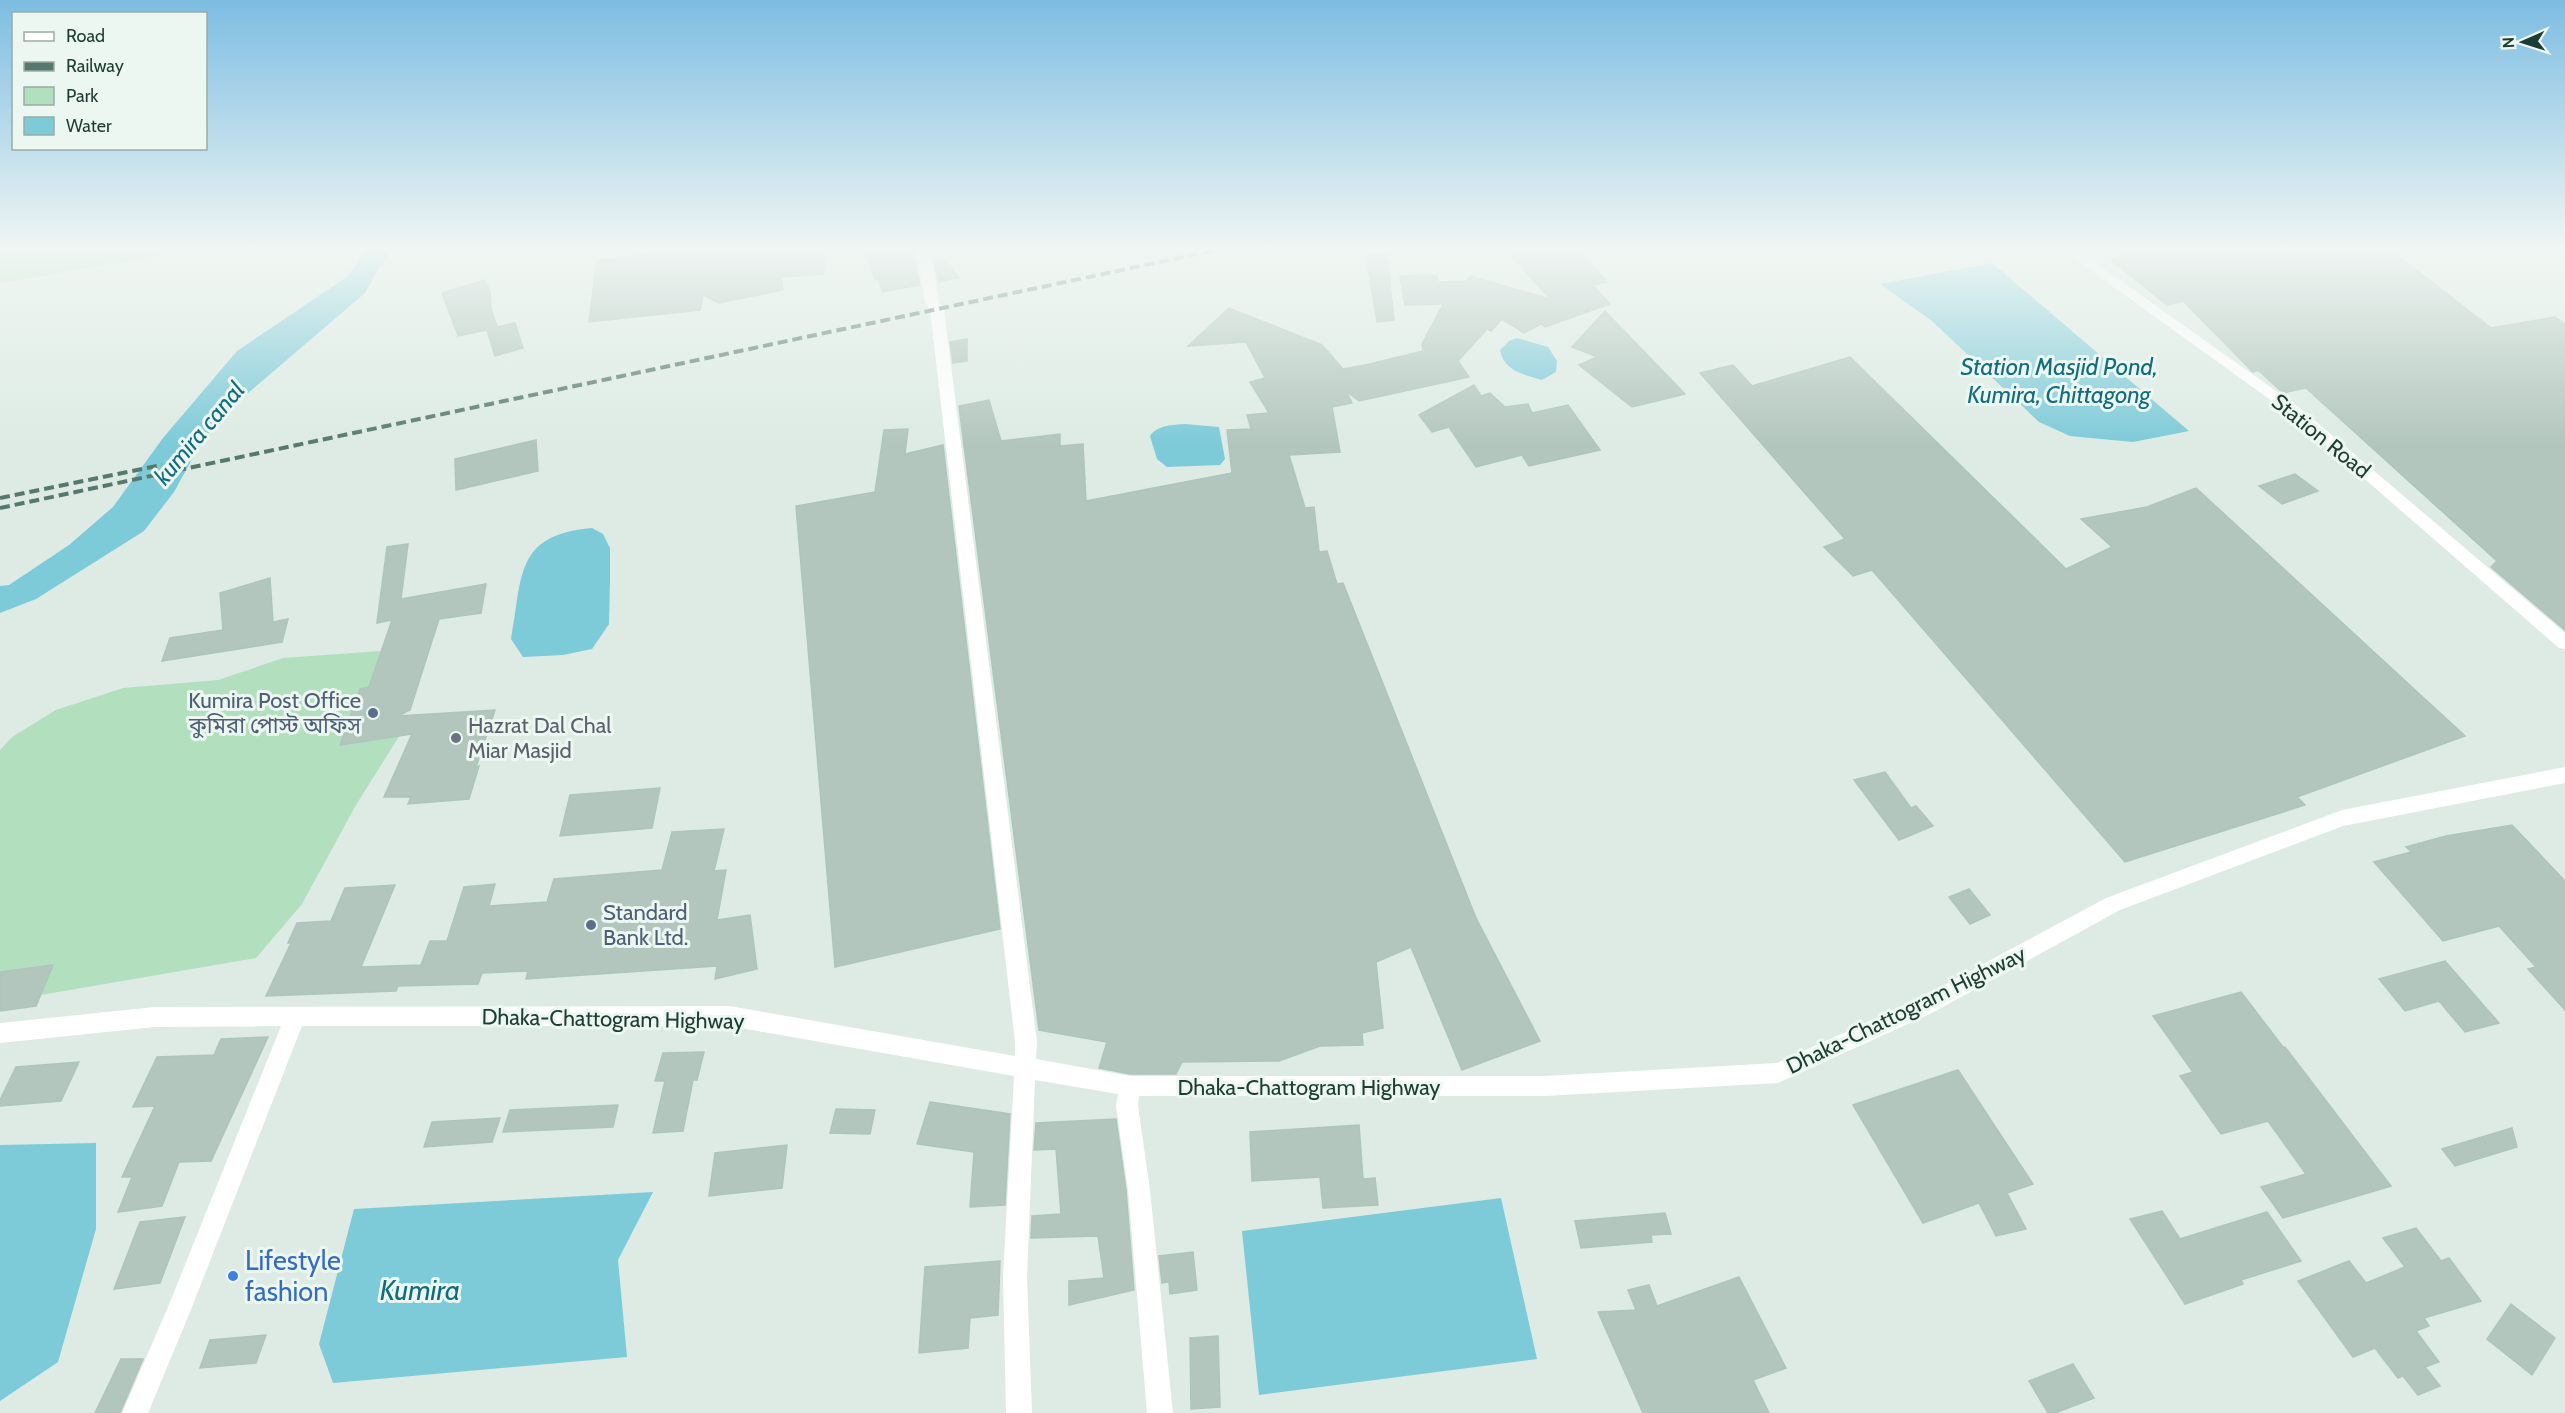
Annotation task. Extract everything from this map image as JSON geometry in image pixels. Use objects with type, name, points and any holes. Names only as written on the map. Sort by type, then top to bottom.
[{"type":"street","points":[[938,313],[1025,1030],[1026,1067],[1015,1277],[1019,1413]]},
{"type":"street","name":"Station Road","points":[[2157,313],[2295,411],[2565,643]]},
{"type":"street","name":"Dhaka-Chattogram Highway","points":[[0,1033],[155,1017],[729,1016],[1130,1086],[1545,1086],[1778,1073],[1925,1006],[2124,900],[2342,818],[2565,775]]},
{"type":"street","points":[[135,1413],[178,1312],[295,1017]]},
{"type":"street","points":[[1130,1086],[1127,1106],[1139,1190],[1160,1413]]},
{"type":"green space","points":[[380,651],[377,668],[408,676],[398,738],[356,805],[302,904],[256,958],[0,1002],[0,750],[12,737],[56,710],[123,688],[218,680],[283,658]]},
{"type":"water","name":"kumira canal","points":[[293,313],[342,313],[227,411],[202,441],[174,492],[144,531],[36,599],[0,613],[0,586],[9,585],[69,545],[113,507],[163,438],[237,351]]},
{"type":"water","name":"Station Masjid Pond, Kumira, Chittagong","points":[[1921,313],[2051,313],[2189,431],[2133,442],[2070,436],[2039,422]]},
{"type":"water","points":[[1517,338],[1548,347],[1557,361],[1556,372],[1542,380],[1515,371],[1510,367],[1502,357],[1500,350],[1509,341]]},
{"type":"water","points":[[1170,425],[1219,427],[1225,459],[1220,465],[1167,467],[1157,459],[1150,436],[1153,432]]},
{"type":"water","points":[[592,528],[603,534],[610,548],[609,624],[592,649],[563,655],[523,657],[511,639],[521,578],[527,562],[535,550],[548,539],[567,532]]},
{"type":"water","points":[[96,1143],[96,1229],[58,1362],[0,1401],[0,1145]]},
{"type":"water","name":"Kumira","points":[[653,1192],[618,1260],[627,1357],[333,1383],[319,1344],[354,1209]]},
{"type":"water","points":[[1501,1198],[1537,1359],[1259,1395],[1242,1231]]},
{"type":"building","points":[[449,313],[493,313],[497,327],[515,323],[523,348],[495,356],[487,330],[458,336]]},
{"type":"building","points":[[590,313],[673,313],[589,322]]},
{"type":"building","points":[[1224,313],[1241,313],[1322,345],[1343,369],[1423,351],[1422,344],[1438,313],[1585,313],[1545,327],[1541,324],[1524,333],[1502,319],[1491,331],[1487,329],[1458,361],[1469,377],[1359,401],[1346,391],[1352,403],[1332,407],[1340,452],[1289,455],[1305,508],[1314,507],[1319,552],[1327,551],[1337,584],[1343,583],[1476,918],[1540,1041],[1462,1070],[1411,947],[1376,962],[1383,1028],[1362,1033],[1363,1045],[1320,1046],[1279,1061],[1182,1062],[1176,1074],[1130,1074],[1099,1068],[1107,1042],[1039,1030],[959,406],[989,400],[1001,441],[1060,434],[1060,446],[1083,444],[1086,501],[1232,473],[1227,430],[1251,429],[1247,415],[1269,413],[1250,382],[1265,378],[1246,342],[1188,346]]},
{"type":"building","points":[[1376,313],[1393,313],[1394,320],[1377,322]]},
{"type":"building","points":[[1603,313],[1607,313],[1685,394],[1632,407],[1579,365],[1597,357],[1572,347]]},
{"type":"building","points":[[2195,313],[2472,313],[2491,328],[2555,317],[2565,324],[2565,630],[2491,567],[2497,561],[2306,388],[2283,393],[2258,370],[2253,372]]},
{"type":"building","points":[[967,339],[967,361],[953,363],[950,342]]},
{"type":"building","points":[[1850,357],[2066,569],[2112,547],[2081,519],[2147,507],[2196,488],[2465,736],[2297,797],[2305,805],[2125,862],[1872,570],[1853,576],[1824,547],[1845,539],[1700,373],[1733,365],[1752,386]]},
{"type":"building","points":[[1474,385],[1481,396],[1490,393],[1505,407],[1528,404],[1532,413],[1568,405],[1600,450],[1529,466],[1522,455],[1476,467],[1449,427],[1432,432],[1419,415]]},
{"type":"building","points":[[908,429],[905,454],[943,445],[1000,929],[835,967],[796,506],[875,492],[884,430]]},
{"type":"building","points":[[536,440],[538,471],[456,490],[455,459]]},
{"type":"building","points":[[2295,474],[2318,491],[2282,504],[2259,486]]},
{"type":"building","points":[[408,544],[401,599],[486,584],[481,613],[439,619],[410,710],[398,716],[495,710],[476,767],[479,766],[469,799],[408,804],[411,797],[384,797],[412,734],[340,745],[360,689],[369,687],[392,620],[377,623],[387,547]]},
{"type":"building","points":[[270,578],[273,622],[288,619],[282,642],[162,661],[170,638],[223,630],[220,593]]},
{"type":"building","points":[[1885,772],[1911,808],[1916,806],[1933,826],[1899,840],[1854,780]]},
{"type":"building","points":[[660,788],[652,828],[560,836],[570,795]]},
{"type":"building","points":[[2512,825],[2565,881],[2565,1010],[2528,969],[2536,967],[2499,926],[2443,941],[2374,862],[2411,852],[2406,847],[2446,836]]},
{"type":"building","points":[[724,829],[714,871],[726,870],[717,920],[750,915],[757,969],[715,979],[717,966],[526,979],[528,971],[482,973],[478,984],[398,986],[396,991],[266,996],[291,943],[288,943],[297,923],[331,921],[345,888],[395,885],[361,967],[421,965],[430,941],[447,941],[464,887],[495,884],[489,906],[547,902],[554,879],[662,870],[672,832]]},
{"type":"building","points":[[1969,889],[1990,915],[1970,924],[1949,897]]},
{"type":"building","points":[[2445,961],[2499,1023],[2465,1032],[2439,1001],[2405,1011],[2379,979]]},
{"type":"building","points":[[53,965],[36,1006],[0,1011],[0,972]]},
{"type":"building","points":[[2241,992],[2391,1186],[2283,1218],[2261,1187],[2306,1174],[2268,1121],[2221,1134],[2180,1076],[2193,1072],[2153,1016]]},
{"type":"building","points":[[268,1037],[211,1161],[179,1162],[162,1206],[118,1212],[132,1177],[122,1177],[155,1106],[133,1107],[157,1057],[214,1055],[221,1039]]},
{"type":"building","points":[[704,1052],[697,1080],[693,1080],[683,1131],[653,1133],[665,1081],[655,1081],[663,1053]]},
{"type":"building","points":[[79,1062],[61,1101],[0,1106],[0,1100],[16,1067]]},
{"type":"building","points":[[1958,1070],[2033,1184],[2007,1193],[2026,1229],[1996,1236],[1979,1203],[1923,1223],[1853,1105]]},
{"type":"building","points":[[930,1102],[1010,1114],[1005,1205],[970,1207],[974,1152],[917,1144]]},
{"type":"building","points":[[618,1105],[613,1127],[503,1132],[510,1110]]},
{"type":"building","points":[[836,1109],[875,1110],[870,1134],[830,1133]]},
{"type":"building","points":[[500,1118],[492,1142],[424,1147],[432,1122]]},
{"type":"building","points":[[1116,1119],[1126,1190],[1134,1290],[1069,1305],[1069,1281],[1104,1278],[1098,1236],[1031,1238],[1032,1216],[1061,1214],[1056,1149],[1034,1150],[1036,1123]]},
{"type":"building","points":[[1359,1125],[1363,1179],[1375,1178],[1378,1205],[1323,1208],[1320,1177],[1252,1181],[1250,1132]]},
{"type":"building","points":[[2512,1128],[2517,1147],[2455,1166],[2442,1149]]},
{"type":"building","points":[[787,1145],[782,1188],[709,1196],[715,1153]]},
{"type":"building","points":[[2162,1211],[2180,1239],[2267,1212],[2301,1261],[2241,1280],[2243,1284],[2185,1304],[2130,1219]]},
{"type":"building","points":[[1665,1213],[1671,1234],[1651,1235],[1652,1242],[1581,1248],[1575,1221]]},
{"type":"building","points":[[185,1217],[160,1283],[114,1289],[140,1222]]},
{"type":"building","points":[[2416,1228],[2441,1261],[2449,1258],[2481,1301],[2424,1318],[2429,1326],[2416,1331],[2439,1362],[2425,1367],[2440,1386],[2418,1395],[2403,1376],[2398,1378],[2375,1348],[2353,1357],[2298,1281],[2349,1261],[2366,1283],[2405,1267],[2383,1238]]},
{"type":"building","points":[[1193,1252],[1197,1290],[1170,1294],[1169,1282],[1162,1283],[1159,1256]]},
{"type":"building","points":[[1000,1261],[998,1315],[970,1318],[968,1348],[919,1353],[925,1267]]},
{"type":"building","points":[[1739,1277],[1786,1368],[1753,1380],[1769,1413],[1643,1413],[1598,1312],[1636,1310],[1628,1290],[1649,1285],[1657,1306]]},
{"type":"building","points":[[2511,1304],[2555,1338],[2532,1375],[2487,1339]]},
{"type":"building","points":[[266,1335],[256,1363],[200,1368],[210,1340]]},
{"type":"building","points":[[1218,1336],[1220,1407],[1191,1409],[1190,1338]]},
{"type":"building","points":[[121,1359],[143,1359],[120,1413],[95,1413]]},
{"type":"building","points":[[2073,1364],[2094,1398],[2055,1413],[2048,1413],[2029,1381]]},
{"type":"railway","points":[[0,508],[919,313]]},
{"type":"railway","points":[[0,498],[162,465]]},
{"type":"place","name":"Kumira Post Office কুমিরা পোস্ট অফিস","points":[[373,713]]},
{"type":"place","name":"Hazrat Dal Chal Miar Masjid","points":[[456,738]]},
{"type":"place","name":"Standard Bank Ltd.","points":[[591,925]]},
{"type":"place","name":"Lifestyle fashion","points":[[233,1276]]}]
